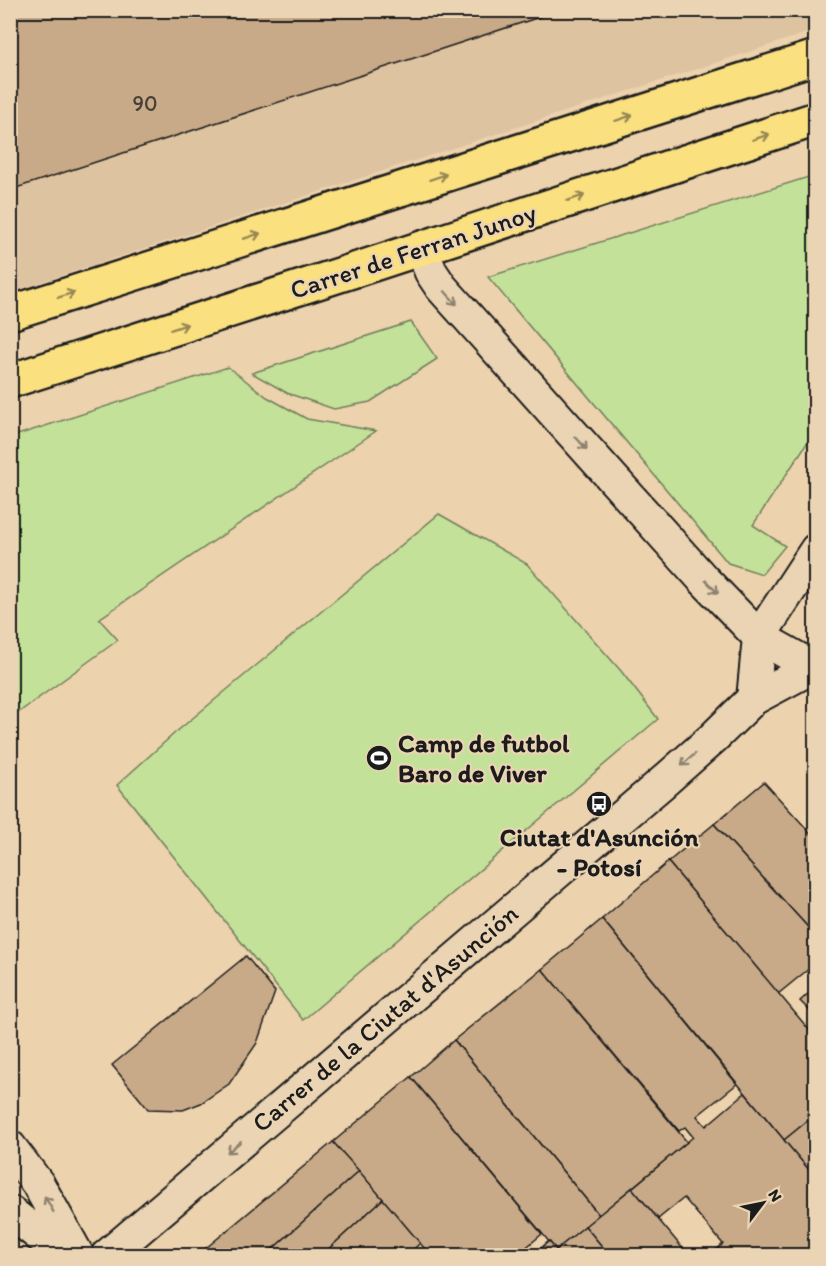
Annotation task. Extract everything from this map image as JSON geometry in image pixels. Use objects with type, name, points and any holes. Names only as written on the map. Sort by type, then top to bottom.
[{"type":"main road","points":[[10,313],[816,57]]},
{"type":"main road","name":"Carrer de Ferran Junoy","points":[[10,381],[816,119]]},
{"type":"street","points":[[421,248],[431,272],[441,287],[703,579],[759,637],[814,666]]},
{"type":"street","points":[[753,699],[759,637],[816,550]]},
{"type":"street","name":"Carrer de la Ciutat d'Asunción","points":[[107,1256],[714,738],[753,699],[814,666]]},
{"type":"street","points":[[10,1147],[38,1184],[78,1256]]},
{"type":"street","points":[[10,1212],[66,1256]]},
{"type":"shaded area","points":[[815,10],[816,30],[11,292],[10,11]]},
{"type":"green space","points":[[815,175],[815,431],[753,525],[785,546],[762,574],[728,563],[488,277]]},
{"type":"green space","points":[[411,322],[437,359],[370,402],[334,409],[287,393],[252,373]]},
{"type":"green space","points":[[228,367],[267,397],[307,419],[376,431],[99,619],[118,640],[11,718],[11,437]]},
{"type":"green space","name":"Camp de futbol Baro de Viver","points":[[439,514],[527,564],[621,671],[658,719],[303,1020],[117,785],[176,732]]},
{"type":"building","points":[[24,10],[561,10],[10,190],[10,15]]},
{"type":"building","points":[[764,782],[816,839],[816,936],[714,824]]},
{"type":"building","points":[[714,824],[816,936],[816,963],[778,994],[668,862]]},
{"type":"building","points":[[668,862],[816,1038],[816,1114],[784,1140],[602,919]]},
{"type":"building","points":[[602,919],[737,1084],[697,1116],[706,1126],[745,1093],[816,1178],[816,1250],[810,1256],[709,1256],[723,1244],[684,1198],[658,1219],[632,1188],[693,1137],[685,1127],[679,1131],[542,969]]},
{"type":"building","points":[[246,956],[275,992],[257,1043],[229,1084],[201,1103],[183,1110],[148,1109],[112,1065]]},
{"type":"building","points":[[542,969],[687,1142],[599,1215],[454,1040]]},
{"type":"building","points":[[816,987],[816,1017],[800,1001]]},
{"type":"building","points":[[454,1040],[599,1215],[556,1250],[411,1077]]},
{"type":"building","points":[[411,1077],[542,1234],[516,1256],[431,1256],[333,1142]]},
{"type":"building","points":[[816,1114],[816,1178],[784,1140]]},
{"type":"building","points":[[333,1142],[359,1171],[265,1256],[200,1256],[200,1253]]},
{"type":"building","points":[[359,1171],[383,1199],[321,1256],[265,1256]]},
{"type":"building","points":[[632,1188],[689,1256],[610,1256],[585,1226]]},
{"type":"building","points":[[383,1199],[420,1243],[407,1256],[321,1256]]},
{"type":"building","points":[[585,1226],[610,1256],[561,1256],[556,1250]]},
{"type":"building","points":[[549,1241],[561,1256],[532,1256]]},
{"type":"place","name":"Camp de futbol Baro de Viver","points":[[379,758]]},
{"type":"place","name":"Ciutat d'Asunción - Potosí","points":[[599,804]]}]
